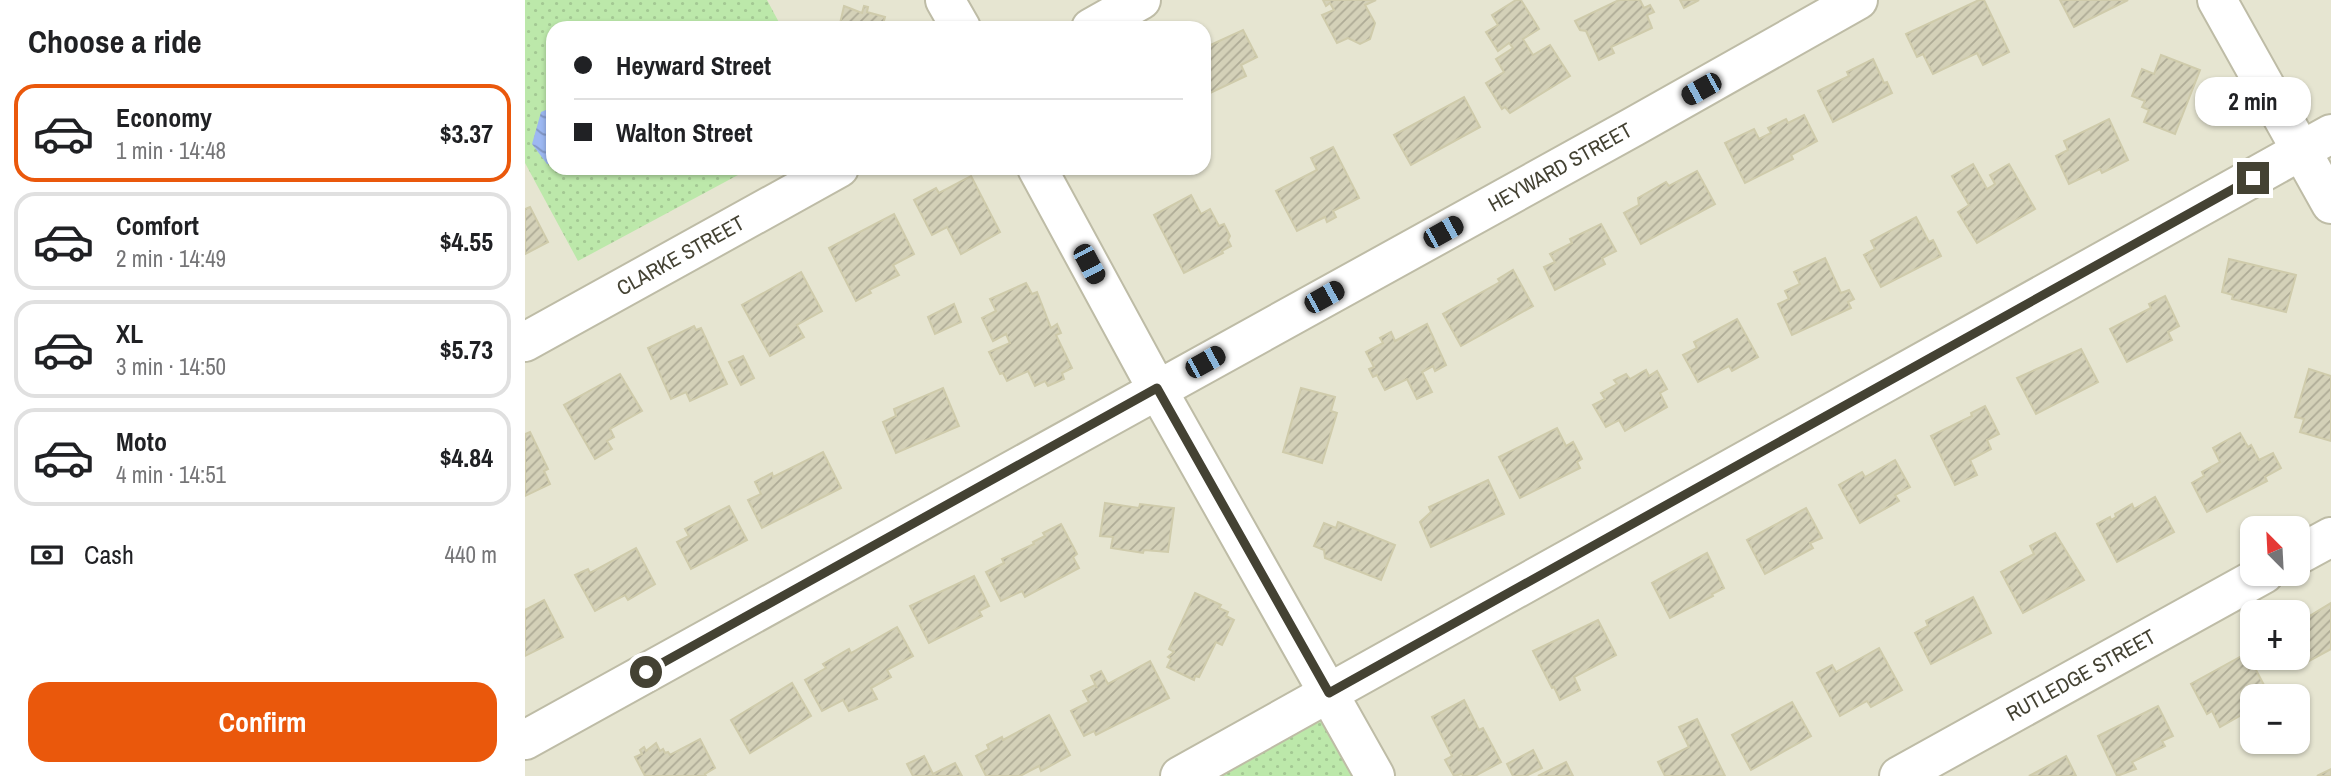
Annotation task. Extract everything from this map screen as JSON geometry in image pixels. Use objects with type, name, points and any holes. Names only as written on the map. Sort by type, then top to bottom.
[{"type":"street","points":[[945,0],[957,21]]},
{"type":"street","points":[[1104,21],[1141,0]]},
{"type":"street","name":"HEYWARD STREET","points":[[525,740],[1858,0]]},
{"type":"street","points":[[2217,0],[2316,142],[2331,205]]},
{"type":"street","points":[[1180,776],[2316,142]]},
{"type":"street","name":"CLARKE STREET","points":[[525,342],[826,175]]},
{"type":"street","points":[[1041,175],[1375,776]]},
{"type":"street","points":[[2310,548],[2331,537]]},
{"type":"street","name":"RUTLEDGE STREET","points":[[1899,776],[2242,586]]},
{"type":"shaded area","points":[[525,0],[2331,0],[2331,776],[525,776]]},
{"type":"green space","points":[[525,0],[767,0],[778,21],[546,21],[546,175],[738,175],[578,261],[525,163]]},
{"type":"green space","points":[[1319,718],[1352,776],[1214,776]]},
{"type":"water","points":[[546,110],[546,163],[532,144],[541,112]]},
{"type":"building","points":[[1323,0],[1376,0],[1365,5],[1375,23],[1370,39],[1360,44],[1348,38],[1337,43],[1322,15],[1334,10],[1330,3],[1326,6]]},
{"type":"building","points":[[1516,0],[1521,0],[1539,29],[1523,39],[1533,55],[1550,45],[1570,76],[1510,113],[1505,107],[1502,109],[1486,83],[1504,72],[1496,59],[1513,48],[1509,43],[1498,51],[1486,32],[1498,25],[1492,15]]},
{"type":"building","points":[[1619,0],[1640,0],[1644,8],[1650,5],[1654,12],[1647,15],[1652,28],[1611,47],[1614,53],[1599,60],[1586,31],[1580,30],[1575,21]]},
{"type":"building","points":[[1680,0],[1699,0],[1684,8]]},
{"type":"building","points":[[1984,0],[2009,52],[1983,65],[1977,53],[1933,74],[1923,54],[1917,57],[1906,34]]},
{"type":"building","points":[[2060,0],[2128,0],[2074,27]]},
{"type":"building","points":[[844,6],[862,13],[864,6],[868,7],[867,12],[885,17],[884,21],[841,21]]},
{"type":"building","points":[[1243,30],[1257,57],[1241,65],[1246,76],[1211,93],[1211,45]]},
{"type":"building","points":[[2161,55],[2200,70],[2175,134],[2144,122],[2149,110],[2142,107],[2145,101],[2132,96],[2142,69],[2154,74]]},
{"type":"building","points":[[1873,59],[1884,83],[1887,82],[1892,93],[1833,122],[1818,91],[1849,76],[1847,72]]},
{"type":"building","points":[[1464,97],[1480,127],[1411,165],[1394,135]]},
{"type":"building","points":[[1804,115],[1817,141],[1791,155],[1793,159],[1745,183],[1725,143],[1754,129],[1759,139],[1771,133],[1768,128],[1786,119],[1788,123]]},
{"type":"building","points":[[2109,119],[2128,160],[2102,173],[2100,169],[2069,184],[2056,156],[2068,150],[2064,141]]},
{"type":"building","points":[[1333,147],[1359,198],[1333,211],[1336,217],[1327,222],[1325,217],[1297,231],[1276,191],[1317,170],[1311,158]]},
{"type":"building","points":[[1973,164],[1987,189],[1995,184],[1990,175],[2009,164],[2035,209],[1977,243],[1958,212],[1969,205],[1952,176]]},
{"type":"building","points":[[1697,171],[1715,204],[1641,244],[1624,213],[1639,205],[1638,198],[1666,182],[1669,186]]},
{"type":"building","points":[[971,176],[1000,232],[961,254],[947,227],[932,235],[914,200],[936,188],[939,193]]},
{"type":"building","points":[[1191,195],[1201,214],[1210,209],[1219,226],[1224,224],[1231,246],[1184,273],[1154,215]]},
{"type":"building","points":[[530,207],[548,242],[525,254],[525,209]]},
{"type":"building","points":[[894,214],[914,254],[893,265],[899,275],[869,290],[871,293],[856,301],[829,248]]},
{"type":"building","points":[[1916,217],[1929,242],[1933,240],[1941,256],[1881,287],[1864,255],[1875,249],[1871,241]]},
{"type":"building","points":[[1601,224],[1616,251],[1602,258],[1605,264],[1555,290],[1544,267],[1555,262],[1550,254],[1572,243],[1570,239]]},
{"type":"building","points":[[1825,258],[1841,293],[1849,290],[1854,299],[1848,302],[1851,308],[1792,335],[1778,304],[1789,299],[1785,291],[1800,284],[1794,272]]},
{"type":"building","points":[[2229,259],[2296,275],[2286,312],[2232,299],[2233,295],[2222,292]]},
{"type":"building","points":[[1513,270],[1533,306],[1461,346],[1443,314],[1500,282],[1498,279]]},
{"type":"building","points":[[801,272],[822,311],[797,325],[804,337],[770,356],[742,305]]},
{"type":"building","points":[[1026,283],[1032,294],[1037,292],[1051,328],[1057,324],[1061,333],[1056,335],[1072,368],[1062,373],[1064,379],[1048,386],[1045,381],[1035,386],[1028,371],[1007,381],[1003,373],[1000,374],[989,352],[1010,343],[1006,334],[993,341],[982,318],[996,311],[990,299]]},
{"type":"building","points":[[2165,296],[2179,326],[2168,332],[2172,340],[2127,362],[2110,329],[2151,308],[2149,304]]},
{"type":"building","points":[[954,304],[961,322],[935,334],[928,317]]},
{"type":"building","points":[[1737,319],[1758,357],[1732,371],[1729,366],[1698,382],[1683,355],[1697,348],[1694,342]]},
{"type":"building","points":[[1427,324],[1446,365],[1435,371],[1433,366],[1422,372],[1432,392],[1417,399],[1407,379],[1385,390],[1377,375],[1373,377],[1369,369],[1374,367],[1366,352],[1383,343],[1380,338],[1391,332],[1395,341]]},
{"type":"building","points":[[694,326],[696,330],[701,328],[727,384],[690,401],[686,392],[671,399],[648,348]]},
{"type":"building","points":[[2081,349],[2098,382],[2036,414],[2017,378]]},
{"type":"building","points":[[743,356],[754,378],[741,385],[729,362]]},
{"type":"building","points":[[2309,369],[2331,376],[2331,441],[2300,432],[2304,419],[2295,417]]},
{"type":"building","points":[[1646,370],[1649,376],[1657,371],[1667,389],[1660,393],[1667,407],[1625,431],[1619,420],[1606,427],[1593,405],[1605,399],[1601,393],[1617,384],[1614,380],[1626,374],[1630,379]]},
{"type":"building","points":[[620,374],[642,411],[610,429],[614,437],[607,441],[612,449],[595,459],[564,405]]},
{"type":"building","points":[[943,388],[959,426],[896,453],[883,422],[896,416],[894,409]]},
{"type":"building","points":[[1301,388],[1335,397],[1331,411],[1337,413],[1322,463],[1283,452]]},
{"type":"building","points":[[1985,406],[1999,434],[1987,440],[1991,449],[1970,460],[1977,475],[1955,485],[1931,436],[1972,416],[1971,413]]},
{"type":"building","points":[[1557,428],[1566,446],[1573,442],[1582,459],[1577,462],[1580,468],[1520,498],[1499,457]]},
{"type":"building","points":[[530,432],[548,469],[544,471],[550,484],[525,496],[525,434]]},
{"type":"building","points":[[2240,433],[2259,460],[2273,453],[2281,468],[2265,477],[2267,481],[2207,512],[2192,483],[2204,476],[2202,472],[2220,462],[2213,448]]},
{"type":"building","points":[[823,452],[841,488],[762,528],[748,500],[761,494],[755,482],[772,473],[773,477]]},
{"type":"building","points":[[1895,460],[1910,487],[1895,495],[1899,501],[1860,523],[1839,485],[1862,472],[1865,477]]},
{"type":"building","points":[[1488,480],[1504,514],[1431,547],[1420,522],[1431,512],[1429,507]]},
{"type":"building","points":[[2155,497],[2174,532],[2117,562],[2097,524],[2110,517],[2111,520],[2116,517],[2115,514],[2132,504],[2134,509]]},
{"type":"building","points":[[1105,503],[1139,508],[1140,504],[1174,508],[1168,552],[1144,550],[1143,553],[1111,548],[1113,537],[1100,536]]},
{"type":"building","points":[[729,506],[747,540],[691,569],[677,542],[689,536],[685,529]]},
{"type":"building","points":[[1806,508],[1822,538],[1810,543],[1813,548],[1765,574],[1747,540]]},
{"type":"building","points":[[1338,522],[1395,545],[1381,580],[1325,558],[1324,550],[1314,546],[1324,523],[1336,528]]},
{"type":"building","points":[[1061,524],[1077,554],[1073,557],[1079,568],[1025,597],[1022,591],[1001,601],[986,572],[1004,563],[1002,559],[1034,544],[1033,542],[1045,536],[1043,533]]},
{"type":"building","points":[[2055,533],[2084,580],[2023,613],[2001,572],[2034,554],[2030,546]]},
{"type":"building","points":[[636,548],[655,584],[628,600],[625,595],[595,611],[575,575],[588,569],[590,573]]},
{"type":"building","points":[[1707,553],[1724,588],[1670,618],[1652,583]]},
{"type":"building","points":[[974,576],[989,606],[979,611],[982,616],[929,643],[910,606]]},
{"type":"building","points":[[1195,593],[1221,605],[1219,608],[1228,612],[1226,616],[1234,620],[1222,645],[1216,642],[1199,677],[1195,676],[1194,680],[1167,667],[1171,659],[1168,657],[1174,652],[1169,649]]},
{"type":"building","points":[[1973,597],[1991,633],[1931,664],[1915,633],[1928,626],[1926,621]]},
{"type":"building","points":[[544,600],[563,637],[525,656],[525,610]]},
{"type":"building","points":[[2331,603],[2331,649],[2310,661],[2310,616]]},
{"type":"building","points":[[1598,620],[1616,655],[1574,677],[1580,690],[1560,700],[1533,651]]},
{"type":"building","points":[[897,627],[913,656],[887,670],[891,677],[871,688],[877,699],[849,711],[843,700],[822,711],[805,680],[826,668],[823,664],[849,649],[851,653]]},
{"type":"building","points":[[1879,648],[1902,690],[1871,707],[1867,701],[1840,716],[1817,673],[1832,665],[1836,672]]},
{"type":"building","points":[[2240,657],[2240,670],[2256,670],[2263,684],[2240,684],[2240,716],[2220,727],[2212,711],[2207,714],[2191,684]]},
{"type":"building","points":[[1150,661],[1169,698],[1096,735],[1094,731],[1084,736],[1071,711],[1089,702],[1083,691],[1095,685],[1097,688],[1091,676],[1101,671],[1108,684]]},
{"type":"building","points":[[792,683],[811,716],[750,753],[731,720]]},
{"type":"building","points":[[1464,700],[1479,730],[1483,728],[1501,762],[1475,776],[1454,776],[1445,760],[1452,756],[1432,717]]},
{"type":"building","points":[[1792,702],[1811,736],[1751,770],[1732,735]]},
{"type":"building","points":[[2158,706],[2173,736],[2162,741],[2165,746],[2132,762],[2136,769],[2117,776],[2098,736]]},
{"type":"building","points":[[1049,715],[1070,755],[1041,771],[1039,766],[1020,776],[986,776],[976,756],[989,749],[987,745],[1002,737],[1003,740]]},
{"type":"building","points":[[1697,719],[1725,776],[1665,776],[1658,762],[1689,747],[1679,727]]},
{"type":"building","points":[[700,739],[715,768],[705,774],[706,776],[645,776],[635,757],[642,754],[640,750],[644,747],[646,751],[656,743],[660,751],[663,749],[670,755]]},
{"type":"building","points":[[1533,750],[1542,768],[1526,776],[1513,776],[1507,764]]},
{"type":"building","points":[[924,756],[933,774],[955,763],[962,776],[913,776],[907,764]]},
{"type":"building","points":[[2066,756],[2076,776],[2029,776]]},
{"type":"building","points":[[1566,762],[1573,776],[1538,776]]},
{"type":"building","points":[[2331,769],[2331,776],[2317,776]]},
{"type":"route","points":[[646,672],[1157,388],[1329,693],[2253,178]]}]
